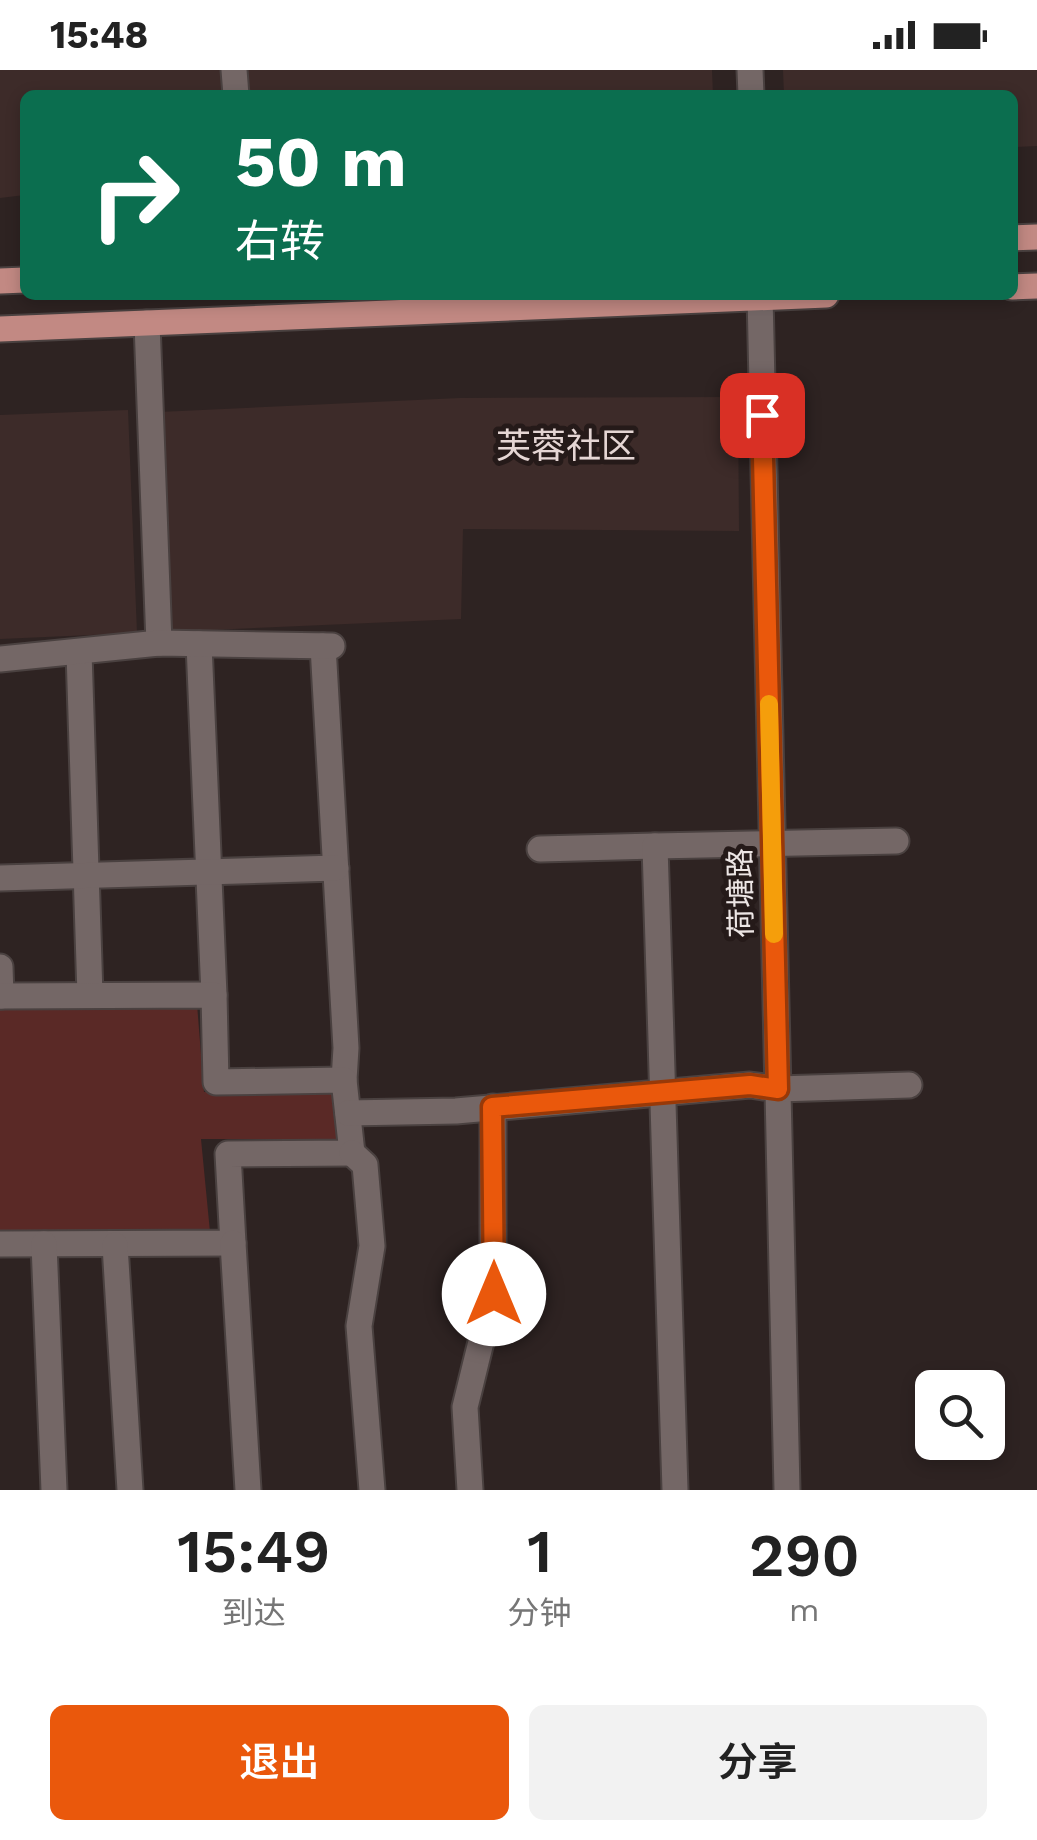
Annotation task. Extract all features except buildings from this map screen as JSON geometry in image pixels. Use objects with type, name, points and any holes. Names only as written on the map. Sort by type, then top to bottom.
[{"type":"main road","points":[[0,329],[669,300]]},
{"type":"street","name":"荷塘路","points":[[760,300],[787,1490]]},
{"type":"street","points":[[148,323],[158,643]]},
{"type":"street","points":[[0,659],[158,643],[327,646],[346,1048],[344,1080],[352,1153],[365,1165],[372,1246],[359,1326],[372,1490]]},
{"type":"street","points":[[199,644],[216,1082],[344,1080]]},
{"type":"street","points":[[79,652],[90,995]]},
{"type":"street","points":[[540,848],[896,841]]},
{"type":"street","points":[[655,846],[676,1490]]},
{"type":"street","points":[[0,878],[336,868]]},
{"type":"street","points":[[0,967],[0,996],[214,995]]},
{"type":"street","points":[[348,1113],[492,1107],[750,1085],[778,1089],[909,1085]]},
{"type":"street","points":[[470,1490],[465,1407],[494,1294],[492,1107]]},
{"type":"street","points":[[248,1490],[228,1154],[352,1153]]},
{"type":"street","points":[[0,1244],[232,1243]]},
{"type":"street","points":[[44,1244],[54,1490]]},
{"type":"street","points":[[115,1245],[130,1490]]},
{"type":"shaded area","points":[[0,70],[712,70],[713,90],[20,90],[20,196],[0,198]]},
{"type":"shaded area","points":[[783,70],[1037,70],[1037,146],[1018,147],[1018,90],[784,90]]},
{"type":"shaded area","points":[[738,397],[739,531],[463,529],[461,619],[166,632],[159,412],[460,398]]},
{"type":"shaded area","points":[[128,410],[137,633],[0,639],[0,415]]},
{"type":"shaded area","points":[[197,1004],[204,1092],[334,1092],[338,1139],[201,1139],[210,1232],[0,1230],[0,1008]]},
{"type":"slow traffic","points":[[769,704],[774,934]]},
{"type":"district","name":"芙蓉社区","points":[[566,446]]},
{"type":"route","points":[[494,1294],[492,1107],[750,1085],[778,1089],[762,415]]}]
